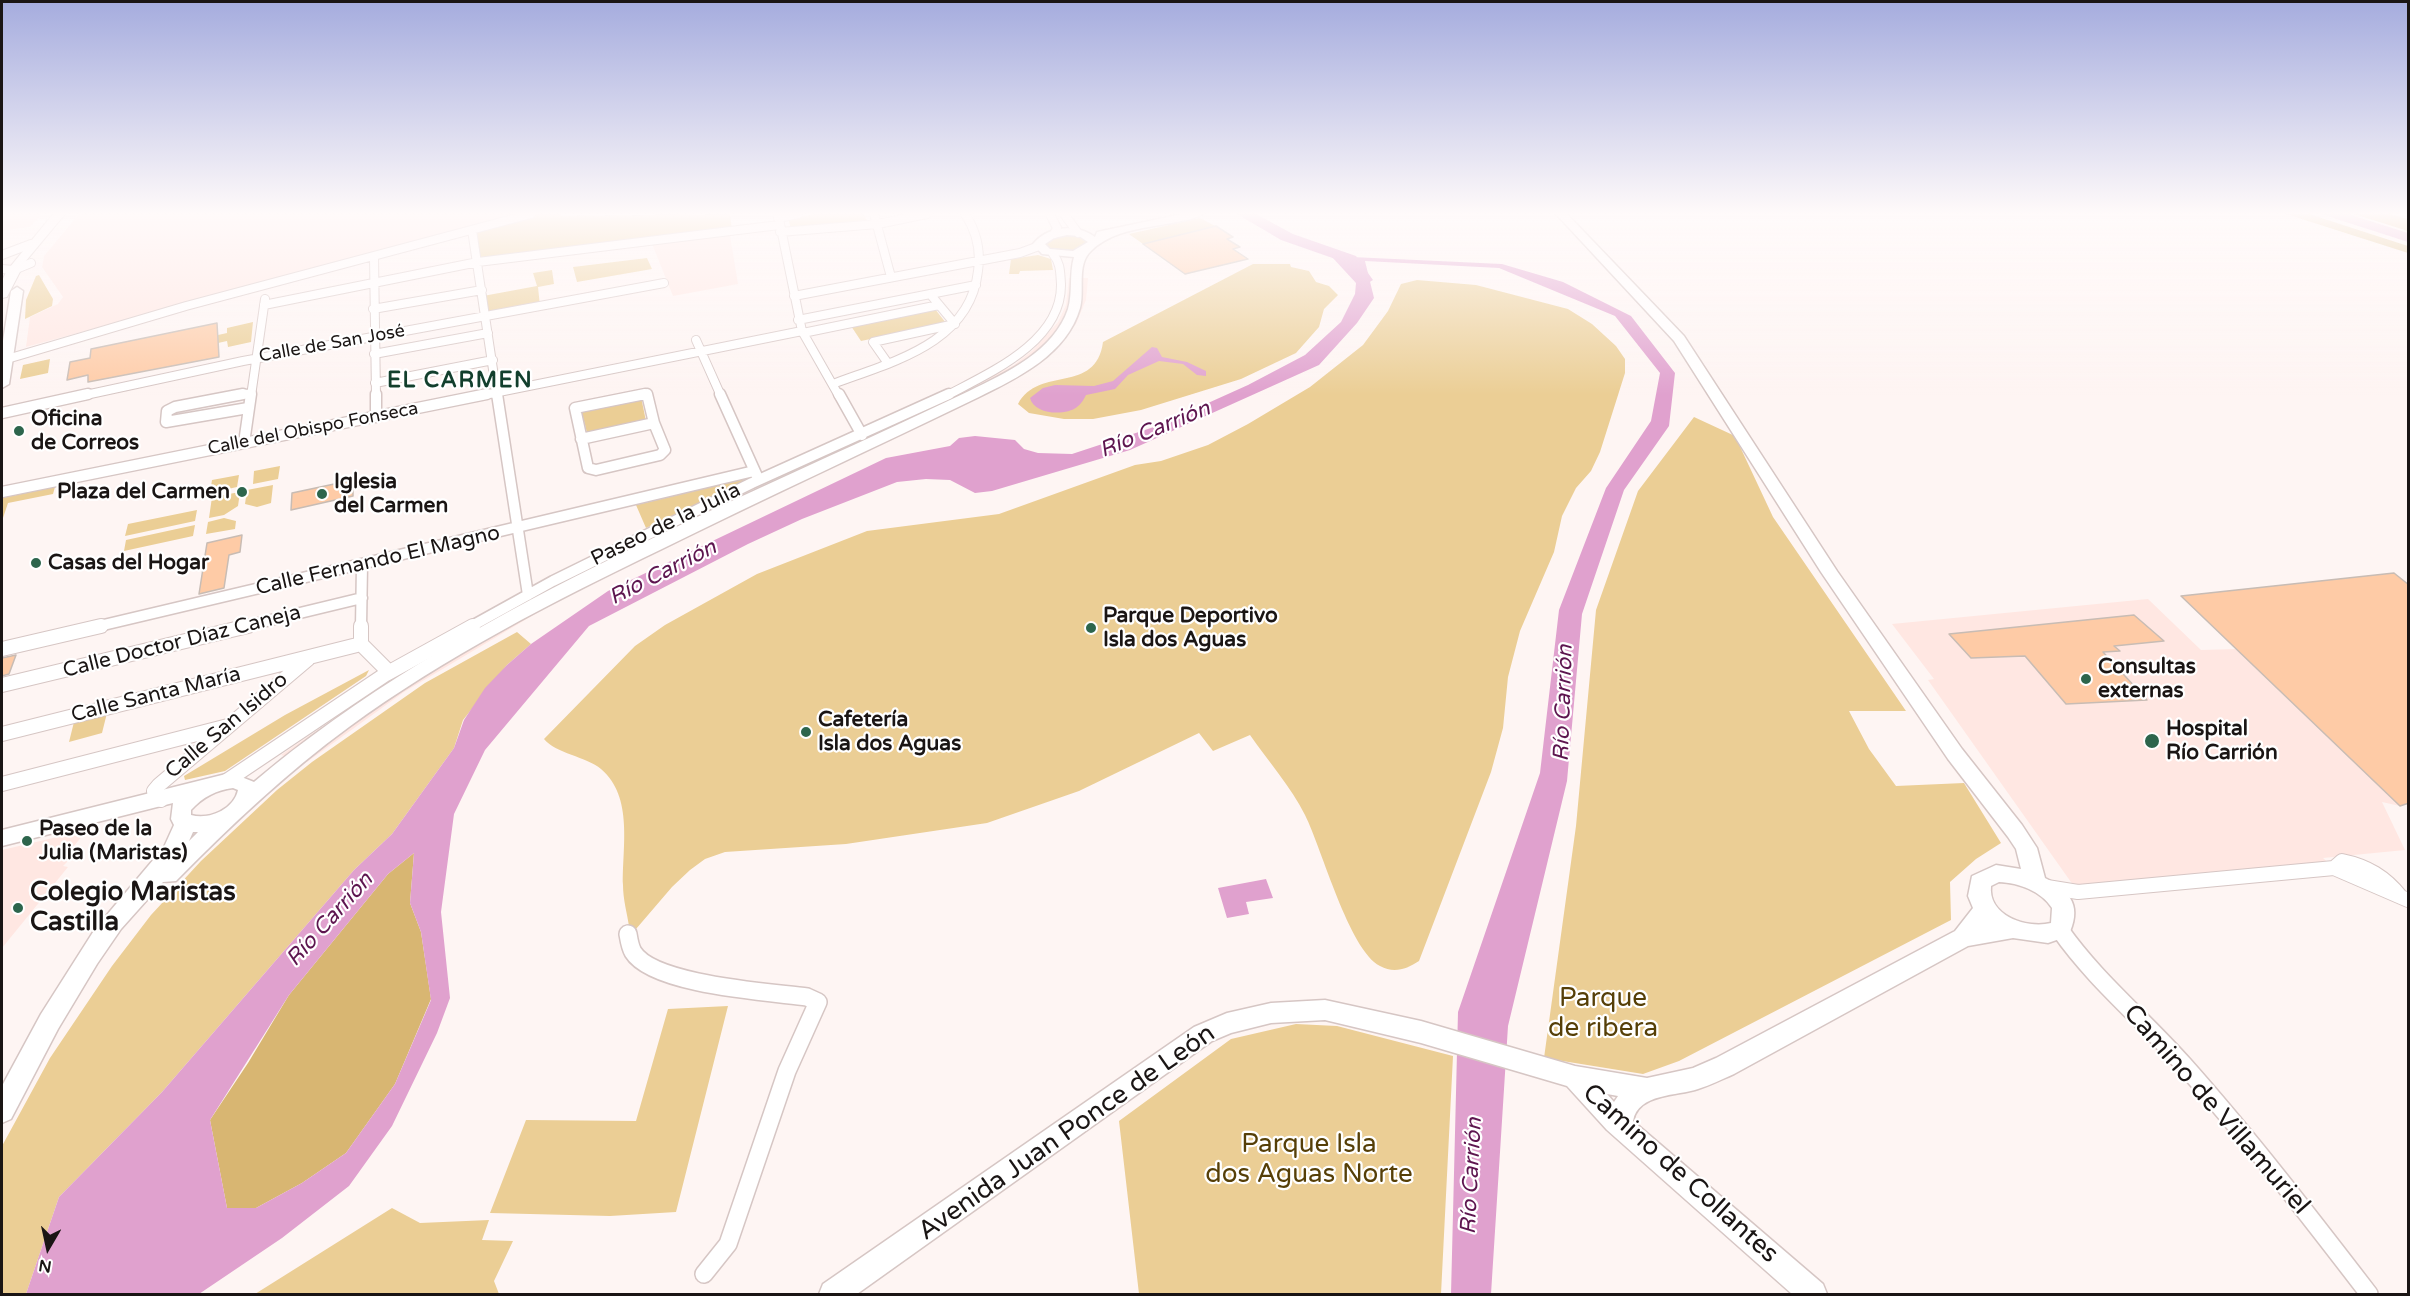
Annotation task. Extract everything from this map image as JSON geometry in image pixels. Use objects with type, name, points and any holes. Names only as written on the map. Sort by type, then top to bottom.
[{"type":"main road","points":[[2,294],[8,274]]},
{"type":"main road","points":[[10,274],[17,291]]},
{"type":"main road","points":[[2,384],[17,291],[25,274]]},
{"type":"main road","name":"Paseo de la Julia","points":[[237,788],[292,759],[389,690],[531,607],[958,402],[1021,368],[1051,343],[1069,319],[1077,291],[1077,274]]},
{"type":"main road","points":[[1618,274],[1679,339],[1829,572],[1955,754],[2026,848],[2040,884],[2061,904],[2063,921],[2040,935],[2013,929],[1963,938],[1725,1066],[1696,1079],[1647,1089],[1629,1099],[1620,1111],[1620,1125]]},
{"type":"main road","points":[[2,1111],[39,1035],[104,935],[173,852],[186,801],[205,788]]},
{"type":"main road","points":[[2,838],[205,788],[237,788],[227,816],[177,866],[125,924],[59,1005]]},
{"type":"main road","points":[[130,808],[203,824],[227,816]]},
{"type":"main road","points":[[2007,873],[2026,848]]},
{"type":"main road","points":[[2013,929],[1985,908],[1979,898],[1980,882],[1996,873],[2007,873],[2040,884]]},
{"type":"main road","points":[[1963,938],[1985,908]]},
{"type":"main road","name":"Avenida Juan Ponce de León","points":[[833,1294],[1203,1034],[1227,1023],[1271,1013],[1325,1010],[1420,1032],[1575,1077],[1647,1089]]},
{"type":"main road","name":"Camino de Collantes","points":[[1575,1077],[1620,1125],[1813,1294]]},
{"type":"street","points":[[6,359],[310,274]]},
{"type":"street","points":[[374,274],[373,337],[376,417]]},
{"type":"street","points":[[264,305],[416,274]]},
{"type":"street","points":[[480,274],[528,594]]},
{"type":"street","points":[[790,274],[802,332],[862,435]]},
{"type":"street","points":[[794,296],[904,274]]},
{"type":"street","points":[[834,384],[941,336],[955,324],[969,306],[978,274]]},
{"type":"street","name":"Paseo de la Julia","points":[[237,788],[386,674],[528,594],[757,475],[862,435],[986,376],[1029,346],[1043,332],[1061,298],[1060,274]]},
{"type":"street","name":"Calle de San José","points":[[2,414],[256,358],[664,283]]},
{"type":"street","points":[[798,320],[976,285]]},
{"type":"street","points":[[244,443],[267,286]]},
{"type":"street","points":[[374,309],[482,290]]},
{"type":"street","points":[[930,294],[955,324]]},
{"type":"street","name":"Calle del Obispo Fonseca","points":[[2,492],[939,305]]},
{"type":"street","points":[[887,362],[873,342],[955,324]]},
{"type":"street","points":[[374,354],[488,333]]},
{"type":"street","points":[[696,340],[757,475]]},
{"type":"street","points":[[375,382],[493,360]]},
{"type":"street","points":[[248,408],[166,422],[167,411],[175,407],[251,393]]},
{"type":"street","points":[[647,394],[654,423],[665,450],[660,455],[596,470],[588,468],[581,439],[575,408],[647,394]]},
{"type":"street","points":[[581,439],[654,423]]},
{"type":"street","name":"Calle Fernando El Magno","points":[[2,649],[517,528],[757,475]]},
{"type":"street","points":[[362,565],[361,644],[386,669],[386,674]]},
{"type":"street","name":"Calle Doctor Díaz Caneja","points":[[2,686],[362,598]]},
{"type":"street","name":"Calle Santa María","points":[[2,734],[361,644]]},
{"type":"street","name":"Calle San Isidro","points":[[161,800],[155,797],[154,792],[159,785],[311,656]]},
{"type":"street","points":[[2,784],[228,726]]},
{"type":"street","points":[[2040,884],[2078,892],[2334,868],[2405,899]]},
{"type":"street","points":[[2063,921],[2078,892]]},
{"type":"street","name":"Camino de Villamuriel","points":[[2063,921],[2081,961],[2182,1063],[2306,1212],[2369,1294]]},
{"type":"street","points":[[628,934],[633,953],[646,964],[681,978],[807,997],[818,1002],[787,1071],[728,1244],[704,1274]]},
{"type":"shaded area","points":[[47,274],[294,274],[26,347],[30,317],[58,304],[63,297]]},
{"type":"shaded area","points":[[664,274],[736,274],[738,284],[673,296]]},
{"type":"shaded area","points":[[1069,278],[1088,278],[1086,300],[1076,324],[1057,347],[1020,376],[572,592],[404,692],[307,762],[281,755],[387,682],[574,576],[925,411],[1014,365],[1033,350],[1058,322],[1066,305]]},
{"type":"shaded area","name":"Hospital Río Carrión","points":[[2148,599],[2201,650],[2237,649],[2400,806],[2382,802],[2405,850],[2323,858],[2334,868],[2078,892],[1928,680],[1934,679],[1892,624]]},
{"type":"shaded area","name":"Colegio Maristas Castilla","points":[[87,830],[65,857],[67,862],[63,866],[68,867],[2,948],[2,850]]},
{"type":"shaded area","points":[[414,853],[410,903],[421,932],[431,999],[395,1084],[346,1153],[302,1183],[256,1208],[227,1208],[210,1120],[289,995],[388,874]]},
{"type":"green space","points":[[533,274],[553,274],[554,284],[538,287],[540,306],[486,316],[483,296],[537,286]]},
{"type":"green space","points":[[575,274],[620,274],[577,282]]},
{"type":"green space","points":[[1233,274],[1311,274],[1316,282],[1329,286],[1338,295],[1324,309],[1319,327],[1296,353],[1241,379],[1141,410],[1093,419],[1064,419],[1029,413],[1018,404],[1027,392],[1039,385],[1079,375],[1090,369],[1098,358],[1103,342]]},
{"type":"green space","points":[[39,275],[53,299],[52,306],[25,319],[26,300],[36,276]]},
{"type":"green space","name":"Parque Deportivo Isla dos Aguas","points":[[1417,280],[1476,285],[1568,309],[1592,324],[1616,346],[1625,359],[1625,373],[1600,452],[1591,471],[1576,488],[1562,516],[1554,552],[1520,631],[1508,677],[1503,728],[1491,772],[1419,961],[1405,968],[1390,970],[1380,966],[1369,956],[1347,920],[1305,815],[1286,784],[1250,735],[1213,751],[1199,733],[1079,791],[987,823],[846,844],[725,852],[705,859],[690,870],[672,887],[636,929],[629,926],[623,890],[624,824],[618,794],[601,769],[556,748],[544,739],[635,646],[665,625],[757,574],[867,531],[999,514],[1135,465],[1161,461],[1208,445],[1310,387],[1363,345],[1388,311],[1401,284]]},
{"type":"green space","points":[[935,309],[946,323],[861,341],[851,326]]},
{"type":"green space","points":[[253,322],[251,342],[228,347],[227,341],[218,343],[218,335],[227,333],[227,328]]},
{"type":"green space","points":[[50,359],[48,373],[20,379],[23,365]]},
{"type":"green space","points":[[641,397],[646,421],[587,433],[581,409]]},
{"type":"green space","name":"Parque de ribera","points":[[1694,417],[1735,436],[1773,517],[1906,711],[1849,711],[1869,749],[1896,786],[1964,783],[2001,843],[1976,859],[1950,882],[1951,920],[1679,1061],[1643,1074],[1544,1058],[1576,826],[1596,610],[1638,491]]},
{"type":"green space","points":[[280,466],[278,479],[253,484],[254,471]]},
{"type":"green space","points":[[239,475],[237,487],[210,493],[212,480]]},
{"type":"green space","points":[[744,479],[746,481],[646,528],[636,505]]},
{"type":"green space","points":[[273,485],[271,503],[257,507],[245,504],[247,490]]},
{"type":"green space","points":[[55,487],[53,494],[8,503],[2,521],[2,498]]},
{"type":"green space","points":[[240,492],[238,506],[224,515],[209,518],[212,497]]},
{"type":"green space","points":[[197,510],[195,521],[125,536],[128,524]]},
{"type":"green space","points":[[224,518],[236,521],[235,529],[206,534],[208,522]]},
{"type":"green space","points":[[195,525],[193,536],[124,551],[126,540]]},
{"type":"green space","points":[[517,632],[531,644],[507,665],[463,720],[454,748],[392,834],[354,870],[162,1092],[59,1197],[26,1294],[2,1294],[2,1146],[50,1058],[112,966],[151,915],[201,861],[277,790],[312,762],[425,683]]},
{"type":"green space","points":[[369,670],[366,676],[225,771],[185,780],[184,776],[285,715]]},
{"type":"green space","points":[[107,713],[102,733],[69,742],[74,722]]},
{"type":"green space","points":[[728,1006],[676,1212],[610,1216],[490,1213],[526,1120],[636,1121],[668,1009]]},
{"type":"green space","name":"Parque Isla dos Aguas Norte","points":[[1296,1024],[1337,1026],[1453,1056],[1441,1294],[1139,1294],[1119,1121],[1231,1039]]},
{"type":"green space","points":[[392,1208],[420,1223],[489,1220],[482,1240],[513,1241],[494,1281],[499,1294],[255,1294]]},
{"type":"water","points":[[1348,274],[1368,274],[1374,298],[1357,323],[1319,365],[1130,450],[992,491],[975,493],[950,480],[926,479],[897,482],[802,519],[748,544],[589,626],[485,750],[454,814],[441,912],[450,998],[437,1033],[392,1126],[349,1186],[282,1238],[199,1294],[26,1294],[59,1197],[162,1092],[354,870],[392,834],[454,748],[464,720],[485,688],[531,644],[608,591],[886,458],[950,446],[959,438],[975,436],[1015,440],[1024,449],[1038,453],[1072,454],[1157,426],[1248,385],[1305,355],[1341,322],[1355,294],[1356,283]],"holes":[[[414,853],[410,903],[421,932],[431,1000],[395,1084],[346,1153],[302,1183],[256,1208],[227,1208],[210,1120],[289,995],[388,874]]]},
{"type":"water","points":[[1515,274],[1538,274],[1563,282],[1631,316],[1675,373],[1669,426],[1624,490],[1582,614],[1567,781],[1508,1026],[1491,1294],[1451,1294],[1458,1012],[1540,773],[1559,610],[1606,488],[1651,421],[1660,373],[1615,316]]},
{"type":"water","points":[[1152,347],[1157,348],[1162,357],[1187,362],[1206,371],[1206,376],[1197,375],[1183,364],[1159,361],[1128,375],[1115,389],[1086,395],[1077,407],[1066,412],[1044,411],[1037,408],[1030,398],[1043,388],[1055,385],[1094,386],[1113,381]]},
{"type":"water","points":[[1266,879],[1273,898],[1246,902],[1249,914],[1227,918],[1218,888]]},
{"type":"building","points":[[217,323],[219,357],[88,382],[88,375],[67,380],[70,362],[90,358],[91,349]]},
{"type":"building","name":"Iglesia del Carmen","points":[[353,480],[353,496],[291,510],[292,493]]},
{"type":"building","points":[[242,535],[240,552],[229,555],[224,588],[199,594],[207,543]]},
{"type":"building","points":[[2394,573],[2409,585],[2409,803],[2400,806],[2181,596]]},
{"type":"building","name":"Consultas externas","points":[[2134,615],[2164,641],[2114,646],[2120,651],[2103,652],[2147,700],[2066,704],[2025,656],[1971,658],[1949,634]]},
{"type":"building","points":[[16,655],[9,674],[2,676],[2,658]]},
{"type":"waterway","name":"Río Carrión","points":[[1361,274],[1365,280]]},
{"type":"place","name":"Oficina de Correos","points":[[19,431]]},
{"type":"place","name":"Plaza del Carmen","points":[[242,492]]},
{"type":"place","name":"Iglesia del Carmen","points":[[322,494]]},
{"type":"place","name":"Casas del Hogar","points":[[36,563]]},
{"type":"place","name":"Parque Deportivo Isla dos Aguas","points":[[1091,628]]},
{"type":"place","name":"Consultas externas","points":[[2086,679]]},
{"type":"place","name":"Cafetería Isla dos Aguas","points":[[806,732]]},
{"type":"place","name":"Hospital Río Carrión","points":[[2152,741]]},
{"type":"place","name":"Paseo de la Julia (Maristas)","points":[[27,841]]},
{"type":"place","name":"Colegio Maristas Castilla","points":[[18,908]]},
{"type":"district","name":"EL CARMEN","points":[[460,381]]}]
